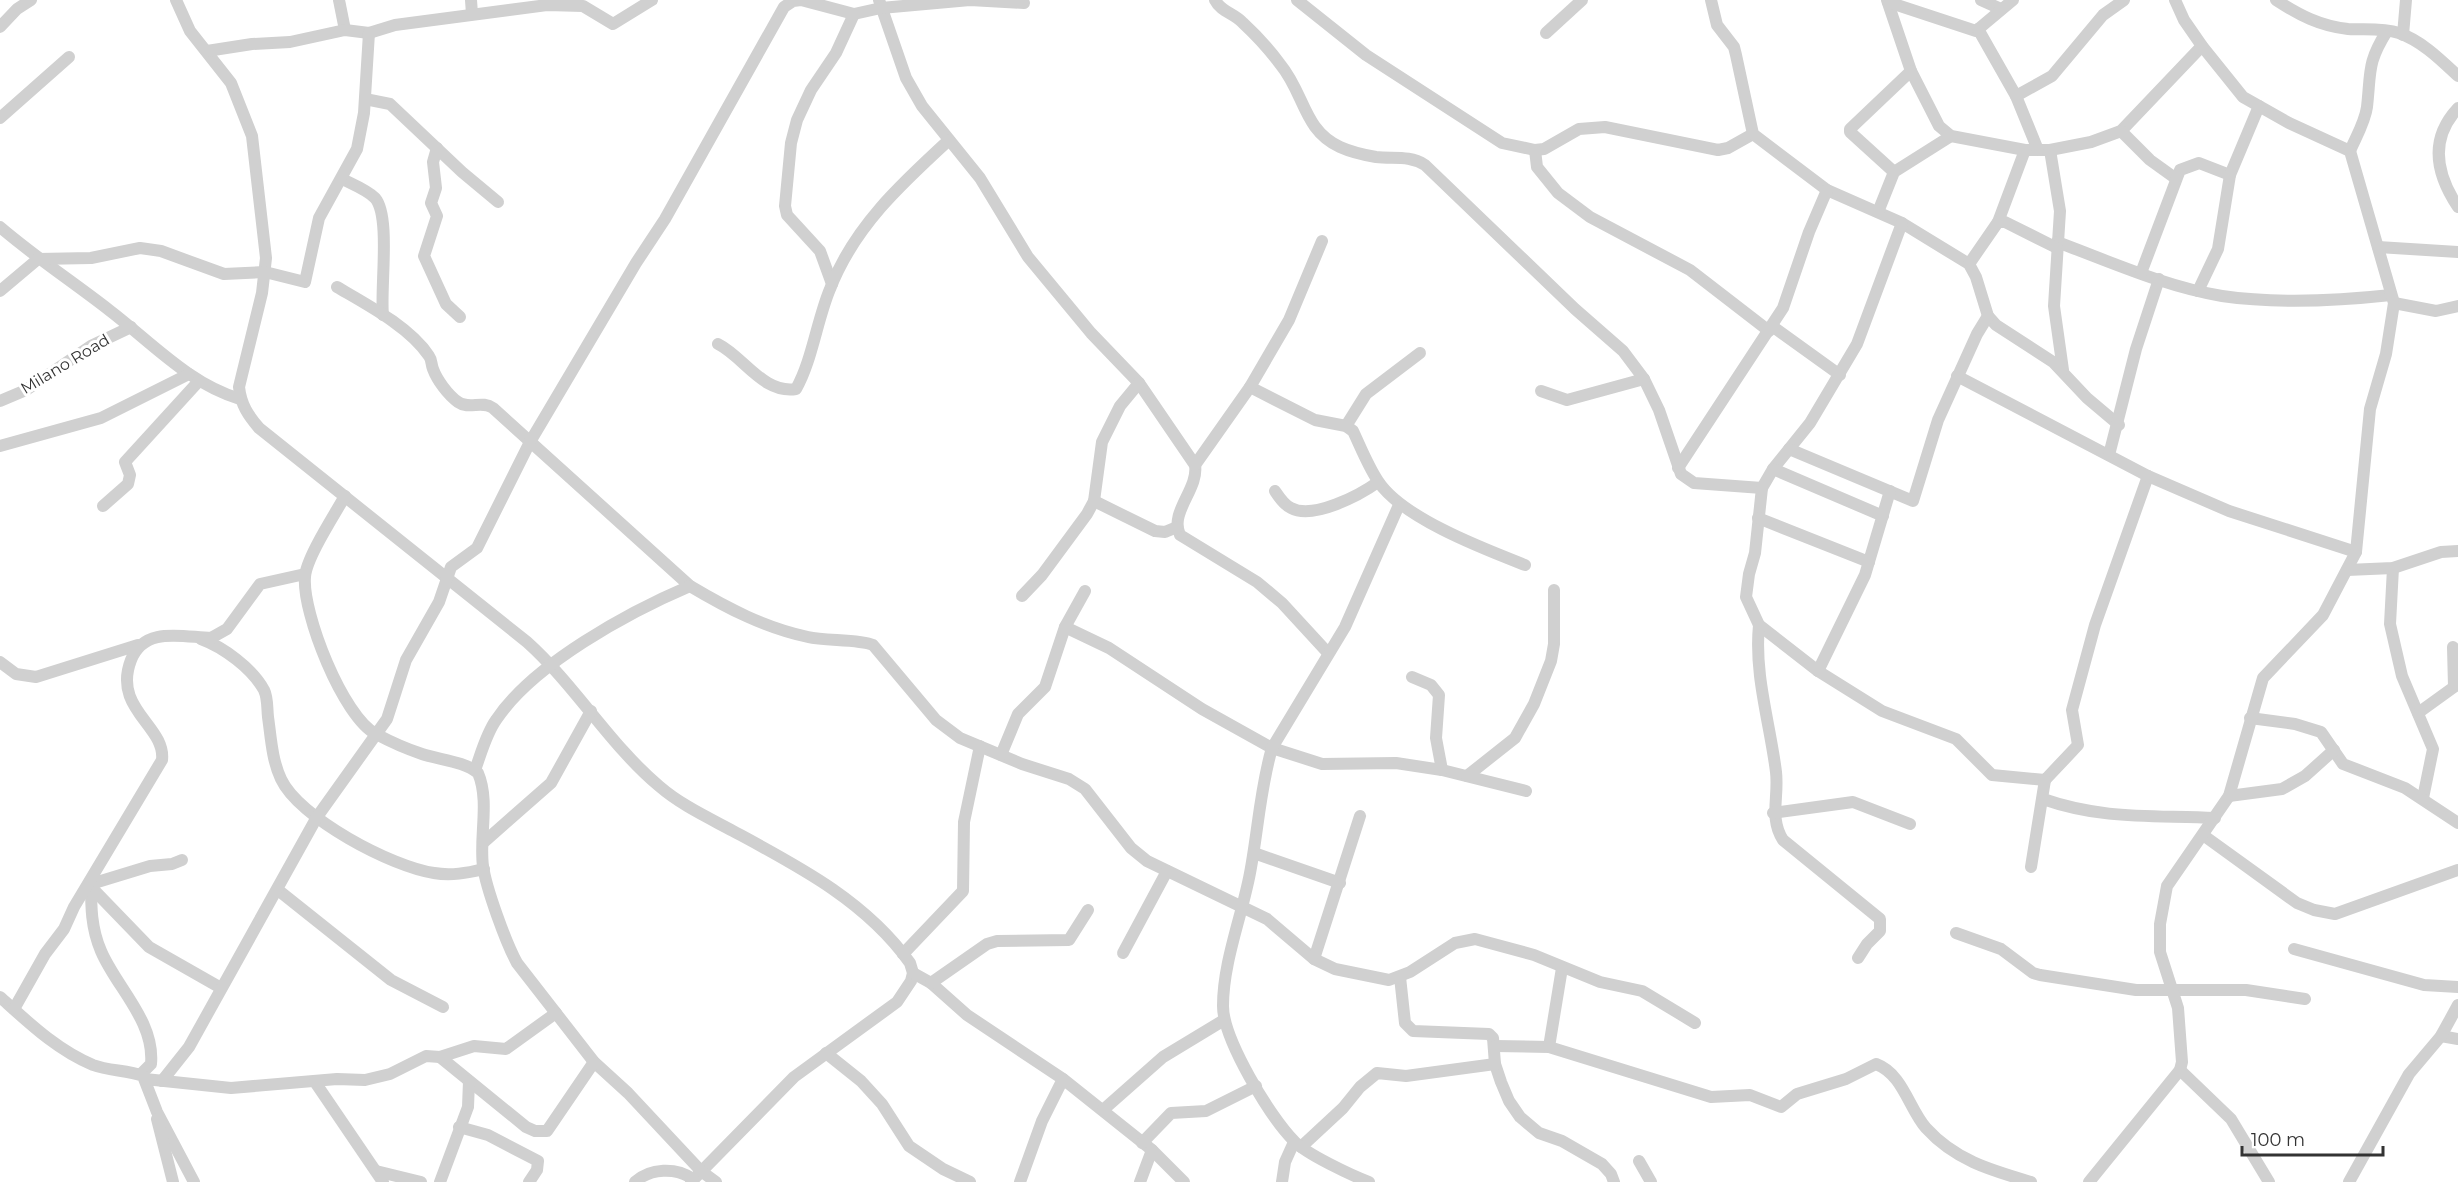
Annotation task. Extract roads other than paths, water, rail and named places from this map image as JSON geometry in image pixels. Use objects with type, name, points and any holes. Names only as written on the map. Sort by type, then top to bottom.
[{"type":"street","points":[[0,27],[17,9],[31,0]]},
{"type":"street","points":[[176,0],[190,31],[231,83],[252,136],[264,241],[265,272],[239,387],[240,399],[247,413],[259,428],[552,664],[659,787],[689,807],[831,887],[868,918],[903,954],[913,973],[931,983],[967,1015],[1063,1079],[1147,1146],[1184,1182]]},
{"type":"street","points":[[339,0],[345,30]]},
{"type":"street","points":[[471,0],[472,14]]},
{"type":"street","points":[[485,12],[493,0]]},
{"type":"street","points":[[630,12],[635,0]]},
{"type":"street","points":[[207,51],[252,44],[290,42],[345,30],[369,33],[395,25],[547,3],[583,6],[613,24],[652,0]]},
{"type":"street","points":[[162,1081],[189,1047],[317,817],[390,711],[406,660],[449,579],[451,567],[477,548],[530,442],[636,263],[665,219],[785,2],[801,0],[854,14],[880,4],[970,0],[1024,3]]},
{"type":"street","points":[[1215,0],[1220,9],[1242,21],[1280,63],[1292,80],[1317,132],[1341,147],[1360,154],[1408,158],[1425,165],[1512,250],[1623,351],[1644,379],[1659,410],[1678,468],[1685,479],[1694,483],[1762,488]]},
{"type":"street","points":[[1297,0],[1366,56],[1491,138],[1535,150],[1544,149],[1579,129],[1592,126],[1718,150],[1728,148],[1753,134]]},
{"type":"street","points":[[1546,33],[1582,0]]},
{"type":"street","points":[[1711,0],[1717,26],[1734,47],[1753,134],[1827,190],[1902,223],[1969,264],[1976,277],[1988,316],[2006,333],[2063,370],[2087,398],[2119,425]]},
{"type":"street","points":[[1981,0],[2001,9]]},
{"type":"street","points":[[1888,1],[1968,29],[1978,29],[2013,0]]},
{"type":"street","points":[[2016,96],[2052,76],[2103,15],[2124,0]]},
{"type":"street","points":[[2175,0],[2184,20],[2202,46],[2230,84],[2243,97],[2350,151]]},
{"type":"street","points":[[2276,0],[2301,16],[2325,25],[2387,31],[2403,35],[2420,43],[2458,76]]},
{"type":"street","points":[[2403,35],[2406,0]]},
{"type":"street","points":[[1888,1],[1911,71],[1939,126],[1951,136],[2025,150],[2044,150],[2091,142],[2121,132],[2202,46]]},
{"type":"street","points":[[880,4],[906,78],[922,106],[980,178],[1029,258],[1098,341],[1139,382],[1196,465]]},
{"type":"street","points":[[832,284],[820,251],[787,216],[785,206],[791,143],[797,120],[811,90],[836,53],[854,14]]},
{"type":"street","points":[[1978,29],[2044,150],[2060,211],[2054,306],[2063,370]]},
{"type":"street","points":[[2089,1182],[2180,1070],[2182,1062],[2178,1008],[2160,952],[2163,902],[2174,874],[2229,796],[2263,678],[2323,615],[2356,552],[2370,409],[2386,354],[2392,299],[2350,151],[2367,108],[2369,69],[2374,52],[2387,31]]},
{"type":"street","points":[[0,291],[38,259],[91,258],[140,248],[161,251],[224,274],[265,272],[305,282],[316,227],[357,149],[365,99],[369,33]]},
{"type":"street","points":[[0,118],[69,57]]},
{"type":"street","points":[[1894,172],[1850,132],[1850,129],[1911,71]]},
{"type":"street","points":[[365,99],[390,104],[498,202]]},
{"type":"street","points":[[2198,291],[2218,249],[2230,175],[2259,106]]},
{"type":"street","points":[[2458,108],[2443,126],[2439,148],[2442,176],[2458,207]]},
{"type":"street","points":[[2121,132],[2150,160],[2175,178]]},
{"type":"street","points":[[1878,212],[1894,172],[1951,136]]},
{"type":"street","points":[[718,344],[734,353],[760,379],[789,390],[796,389],[832,284],[847,251],[879,209],[949,140]]},
{"type":"street","points":[[437,148],[433,162],[436,188],[431,203],[437,216],[424,256],[447,304],[460,317]]},
{"type":"street","points":[[1535,150],[1537,167],[1558,194],[1590,217],[1690,270],[1771,329],[1840,375]]},
{"type":"street","points":[[1969,264],[1998,222],[2025,150]]},
{"type":"street","points":[[2140,273],[2180,170],[2199,163],[2230,175]]},
{"type":"street","points":[[342,179],[372,196],[381,212],[383,315]]},
{"type":"street","points":[[1678,468],[1771,329],[1791,289],[1809,232],[1827,190]]},
{"type":"street","points":[[1998,222],[2005,222],[2057,245],[2198,291],[2249,299],[2392,299],[2436,311],[2458,306]]},
{"type":"street","points":[[1858,958],[1867,944],[1880,931],[1880,919],[1783,840],[1773,813],[1776,776],[1758,659],[1759,625],[1746,597],[1755,553],[1762,488],[1840,375],[1857,344],[1902,223]]},
{"type":"street","points":[[0,227],[38,259],[131,327],[193,378],[216,392],[240,399]]},
{"type":"street","points":[[1322,241],[1289,320],[1250,387],[1196,465],[1177,527],[1186,541],[1257,582],[1282,603],[1328,653]]},
{"type":"street","points":[[2378,247],[2458,252]]},
{"type":"street","points":[[2109,455],[2119,425],[2136,349],[2159,279]]},
{"type":"street","points":[[336,287],[383,315],[429,356],[438,378],[458,402],[470,406],[489,405],[690,586],[776,629],[810,638],[873,645],[936,720],[960,738],[1076,782],[1085,789],[1131,848],[1147,861],[1267,918],[1314,959],[1335,969],[1378,979],[1400,977],[1465,939],[1497,943],[1600,982],[1642,991],[1695,1023]]},
{"type":"street","points":[[1789,449],[1911,502],[1915,499],[1938,420],[1977,334],[1988,316]]},
{"type":"street","name":"Milano Road","points":[[0,401],[26,390],[91,346],[131,327]]},
{"type":"street","points":[[1346,426],[1366,394],[1420,353]]},
{"type":"street","points":[[1957,376],[2148,477],[2229,512],[2356,552]]},
{"type":"street","points":[[0,446],[101,418],[193,378]]},
{"type":"street","points":[[103,506],[128,484],[130,475],[125,462],[193,378]]},
{"type":"street","points":[[1541,391],[1567,400],[1644,379]]},
{"type":"street","points":[[1022,596],[1042,575],[1094,501],[1102,442],[1110,422],[1139,382]]},
{"type":"street","points":[[1250,387],[1315,420],[1346,426],[1353,431],[1378,482],[1399,505],[1488,550],[1525,565]]},
{"type":"street","points":[[1773,469],[1883,516]]},
{"type":"street","points":[[2031,867],[2045,780],[2078,745],[2072,710],[2095,625],[2148,477]]},
{"type":"street","points":[[1275,491],[1286,505],[1299,511],[1340,504],[1378,482]]},
{"type":"street","points":[[1818,671],[1845,620],[1869,562],[1890,491]]},
{"type":"street","points":[[345,496],[323,534],[305,574],[306,601],[336,686],[365,725],[376,734],[422,754],[475,770],[480,776],[484,869],[508,947],[517,963],[594,1062],[628,1093],[695,1177]]},
{"type":"street","points":[[1094,501],[1155,531],[1165,532],[1177,527]]},
{"type":"street","points":[[1369,1182],[1297,1144],[1256,1086],[1234,1048],[1224,1020],[1225,984],[1254,853],[1266,769],[1272,748],[1359,599],[1399,505]]},
{"type":"street","points":[[1758,518],[1869,562]]},
{"type":"street","points":[[2347,570],[2393,568],[2441,552],[2458,551]]},
{"type":"street","points":[[2393,568],[2390,624],[2402,676],[2433,752],[2423,798]]},
{"type":"street","points":[[0,662],[16,674],[36,676],[138,645],[156,636],[211,638],[227,629],[260,584],[305,574]]},
{"type":"street","points":[[475,770],[495,720],[513,699],[552,664],[653,602],[690,586]]},
{"type":"street","points":[[1467,776],[1515,738],[1534,704],[1551,661],[1555,626],[1554,590]]},
{"type":"street","points":[[1001,755],[1018,714],[1045,687],[1065,627],[1085,591]]},
{"type":"street","points":[[1759,625],[1818,671],[1882,711],[1956,739],[1992,775],[2045,780]]},
{"type":"street","points":[[1065,627],[1109,648],[1202,709],[1272,748],[1322,764],[1396,763],[1442,770],[1526,791]]},
{"type":"street","points":[[195,637],[224,649],[264,690],[271,739],[282,782],[317,817],[381,856],[412,868],[434,873],[455,874],[484,869]]},
{"type":"street","points":[[14,1010],[31,977],[64,929],[67,920],[91,884],[162,760],[158,743],[131,701],[127,689],[130,661],[138,645]]},
{"type":"street","points":[[2418,713],[2454,687],[2453,647]]},
{"type":"street","points":[[1412,677],[1431,685],[1439,695],[1436,738],[1442,770]]},
{"type":"street","points":[[484,842],[552,783],[591,711]]},
{"type":"street","points":[[2250,718],[2321,732],[2343,764],[2405,788],[2458,823]]},
{"type":"street","points":[[903,954],[963,891],[964,822],[980,747]]},
{"type":"street","points":[[2229,796],[2282,789],[2305,776],[2334,750]]},
{"type":"street","points":[[2043,799],[2072,809],[2116,816],[2215,818]]},
{"type":"street","points":[[1773,813],[1853,802],[1910,824]]},
{"type":"street","points":[[1314,959],[1360,816]]},
{"type":"street","points":[[2203,835],[2297,903],[2314,910],[2336,914],[2458,870]]},
{"type":"street","points":[[1254,853],[1340,883]]},
{"type":"street","points":[[91,884],[150,866],[172,864],[182,860]]},
{"type":"street","points":[[1123,953],[1167,871]]},
{"type":"street","points":[[91,884],[149,947],[221,988]]},
{"type":"street","points":[[91,884],[90,912],[96,937],[108,965],[136,1007],[150,1048],[151,1064],[143,1077]]},
{"type":"street","points":[[278,890],[391,980],[442,1007]]},
{"type":"street","points":[[931,983],[987,944],[997,941],[1070,940],[1088,910]]},
{"type":"street","points":[[1956,933],[2001,949],[2033,973],[2040,975],[2136,990],[2246,990],[2305,999]]},
{"type":"street","points":[[2294,949],[2424,985],[2458,987]]},
{"type":"street","points":[[1549,1047],[1562,968]]},
{"type":"street","points":[[695,1177],[782,1088],[897,1002],[906,991],[913,973]]},
{"type":"street","points":[[1400,977],[1405,1023],[1409,1028],[1413,1031],[1483,1032],[1493,1038],[1495,1064],[1509,1101],[1520,1117],[1539,1133],[1562,1141],[1602,1164],[1611,1174],[1614,1182]]},
{"type":"street","points":[[0,997],[69,1053],[105,1069],[162,1081],[231,1088],[375,1078],[426,1056],[440,1058],[474,1046],[506,1049],[556,1013]]},
{"type":"street","points":[[2349,1182],[2409,1074],[2440,1036],[2458,1005]]},
{"type":"street","points":[[1103,1110],[1163,1057],[1224,1020]]},
{"type":"street","points":[[2440,1036],[2458,1039]]},
{"type":"street","points":[[1495,1046],[1549,1047],[1711,1097],[1750,1095],[1781,1107],[1797,1094],[1853,1076],[1876,1064],[1901,1085],[1925,1127],[1961,1158],[1976,1166],[2031,1182]]},
{"type":"street","points":[[826,1053],[876,1097],[909,1146],[950,1173],[970,1182]]},
{"type":"street","points":[[440,1058],[526,1127],[541,1132],[547,1131],[594,1062]]},
{"type":"street","points":[[1282,1182],[1285,1162],[1297,1144],[1343,1108],[1359,1087],[1377,1073],[1406,1076],[1495,1064]]},
{"type":"street","points":[[2180,1070],[2231,1119],[2269,1182]]},
{"type":"street","points":[[143,1077],[157,1112],[194,1182]]},
{"type":"street","points":[[1020,1182],[1042,1120],[1063,1079]]},
{"type":"street","points":[[440,1182],[468,1107],[469,1081]]},
{"type":"street","points":[[315,1082],[383,1182]]},
{"type":"street","points":[[1140,1182],[1147,1146],[1171,1113],[1206,1111],[1256,1086]]},
{"type":"street","points":[[157,1112],[159,1132],[173,1182]]},
{"type":"street","points":[[459,1127],[488,1135],[538,1161],[537,1170],[529,1182]]},
{"type":"street","points":[[1639,1161],[1651,1182]]},
{"type":"street","points":[[376,1171],[421,1182]]},
{"type":"street","points":[[635,1182],[644,1173],[653,1171],[687,1174],[716,1182]]}]
